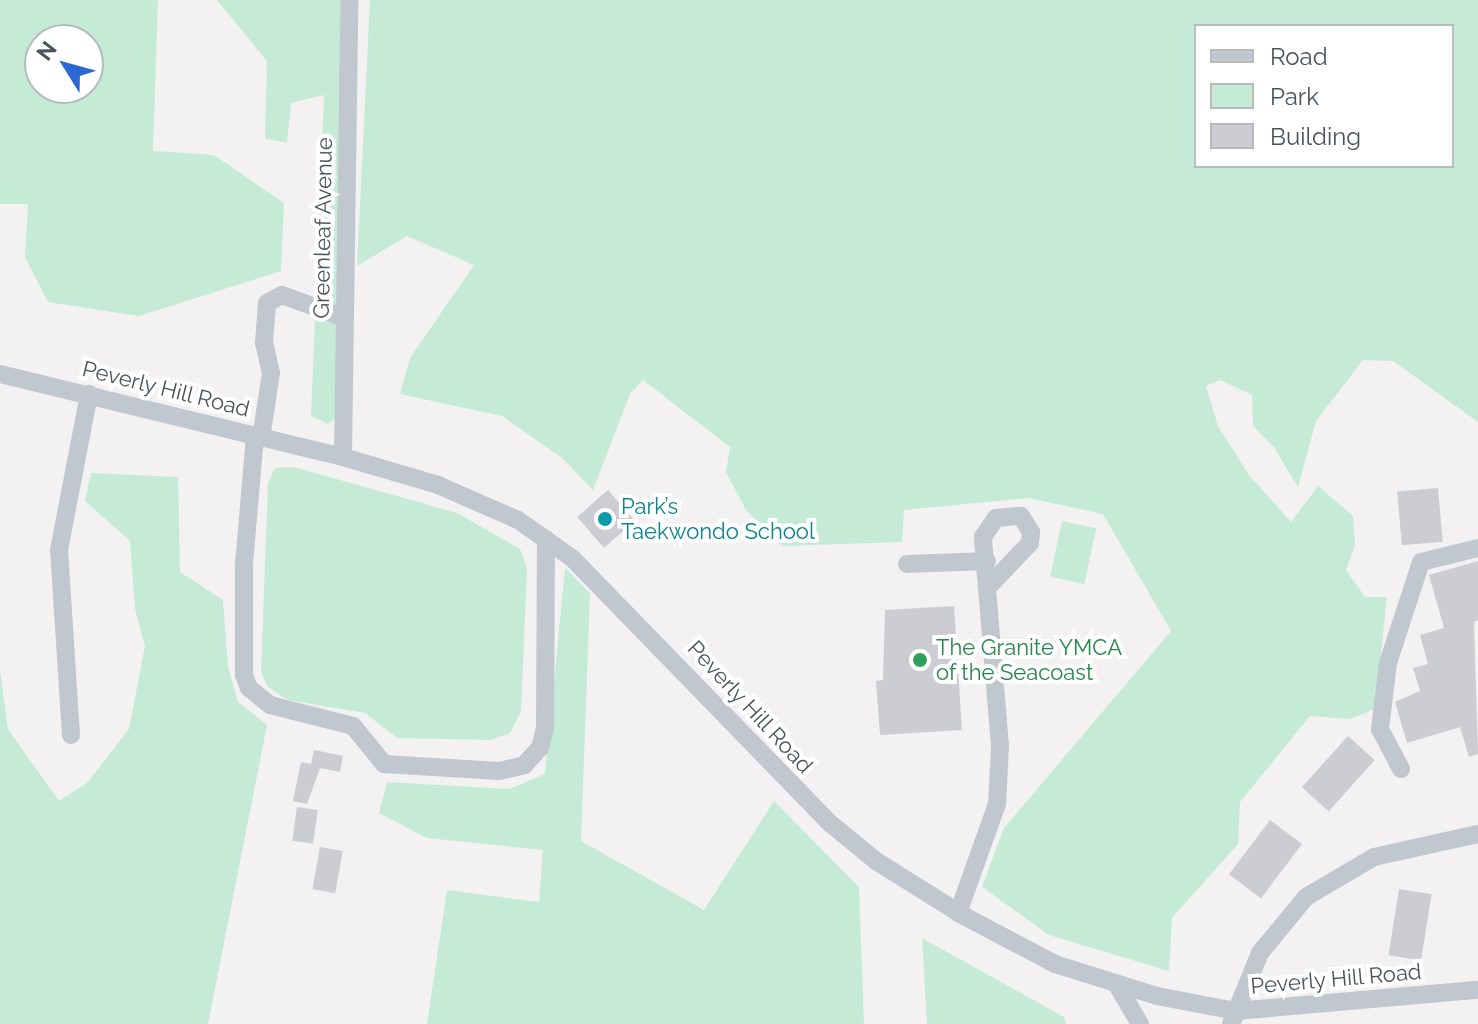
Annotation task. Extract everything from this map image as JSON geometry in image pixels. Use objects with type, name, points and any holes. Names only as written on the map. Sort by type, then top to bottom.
[{"type":"street","name":"Greenleaf Avenue","points":[[343,457],[349,0]]},
{"type":"street","points":[[345,318],[282,295],[267,303],[264,343],[271,373],[258,437],[244,575],[244,675],[249,688],[270,705],[353,726],[384,764],[499,771],[524,765],[540,748],[545,728],[546,539]]},
{"type":"street","name":"Peverly Hill Road","points":[[0,374],[343,457],[486,504],[546,539],[621,607],[831,824],[876,861],[958,913],[1055,964],[1117,985],[1233,1017],[1478,990]]},
{"type":"street","points":[[71,735],[59,550],[89,394]]},
{"type":"street","points":[[958,913],[997,804],[1000,746],[987,561],[987,527],[1008,513],[1021,516],[1031,532],[1030,543],[989,586]]},
{"type":"street","points":[[1401,769],[1380,729],[1388,663],[1421,562],[1478,548]]},
{"type":"street","points":[[907,564],[987,561]]},
{"type":"street","points":[[1233,1017],[1246,979],[1277,928],[1330,879],[1374,857],[1478,834]]},
{"type":"street","points":[[1117,985],[1140,1024]]},
{"type":"green space","points":[[0,0],[158,0],[153,151],[214,155],[284,203],[281,271],[139,316],[48,302],[25,257],[28,204],[0,204]]},
{"type":"green space","points":[[217,0],[342,0],[338,416],[328,424],[311,416],[324,95],[291,103],[287,143],[265,139],[267,61]]},
{"type":"green space","points":[[370,0],[1478,0],[1478,422],[1393,361],[1363,360],[1316,421],[1298,487],[1273,446],[1253,426],[1252,395],[1220,380],[1206,386],[1218,426],[1249,475],[1291,522],[1318,486],[1353,516],[1355,545],[1346,570],[1365,597],[1387,597],[1375,709],[1350,719],[1310,716],[1240,802],[1238,844],[1172,918],[1169,971],[1049,935],[982,887],[1004,828],[1171,631],[1103,514],[1029,498],[904,510],[902,542],[782,546],[746,510],[726,472],[730,447],[643,380],[630,394],[593,490],[562,458],[502,416],[400,394],[410,358],[474,265],[407,236],[357,266]]},
{"type":"green space","points":[[294,467],[457,513],[520,549],[527,568],[521,711],[510,733],[491,740],[397,738],[365,713],[288,700],[267,686],[261,672],[268,483],[275,468]]},
{"type":"green space","points":[[91,473],[178,477],[180,572],[223,600],[228,667],[238,702],[267,725],[208,1024],[0,1024],[0,671],[8,729],[59,801],[87,783],[129,729],[145,646],[135,609],[130,541],[85,501]]},
{"type":"green space","points":[[1062,521],[1096,528],[1084,584],[1050,577]]},
{"type":"green space","points":[[565,568],[590,593],[581,841],[704,910],[774,801],[859,887],[864,1024],[427,1024],[447,890],[539,902],[543,850],[427,838],[379,813],[387,782],[509,789],[545,774]]},
{"type":"green space","points":[[922,938],[1064,1017],[1066,1024],[927,1024]]},
{"type":"building","points":[[1438,488],[1443,542],[1402,545],[1397,492]]},
{"type":"building","name":"Park’s Taekwondo School","points":[[608,490],[635,521],[604,548],[577,517]]},
{"type":"building","points":[[1478,561],[1478,620],[1474,622],[1478,754],[1469,757],[1460,727],[1407,743],[1395,702],[1420,691],[1413,668],[1428,664],[1420,635],[1444,628],[1429,575]]},
{"type":"building","name":"The Granite YMCA of the Seacoast","points":[[954,606],[962,730],[880,735],[876,681],[883,680],[885,610]]},
{"type":"building","points":[[1348,736],[1375,760],[1329,811],[1302,787]]},
{"type":"building","points":[[314,750],[343,756],[340,772],[320,768],[307,804],[293,801],[301,762],[311,764]]},
{"type":"building","points":[[297,807],[318,810],[313,844],[292,841]]},
{"type":"building","points":[[1270,820],[1302,844],[1261,898],[1229,874]]},
{"type":"building","points":[[320,847],[343,851],[335,893],[313,889]]},
{"type":"building","points":[[1399,889],[1432,894],[1421,960],[1389,955]]},
{"type":"place","name":"Park’s Taekwondo School","points":[[605,519]]},
{"type":"place","name":"The Granite YMCA of the Seacoast","points":[[920,660]]}]
